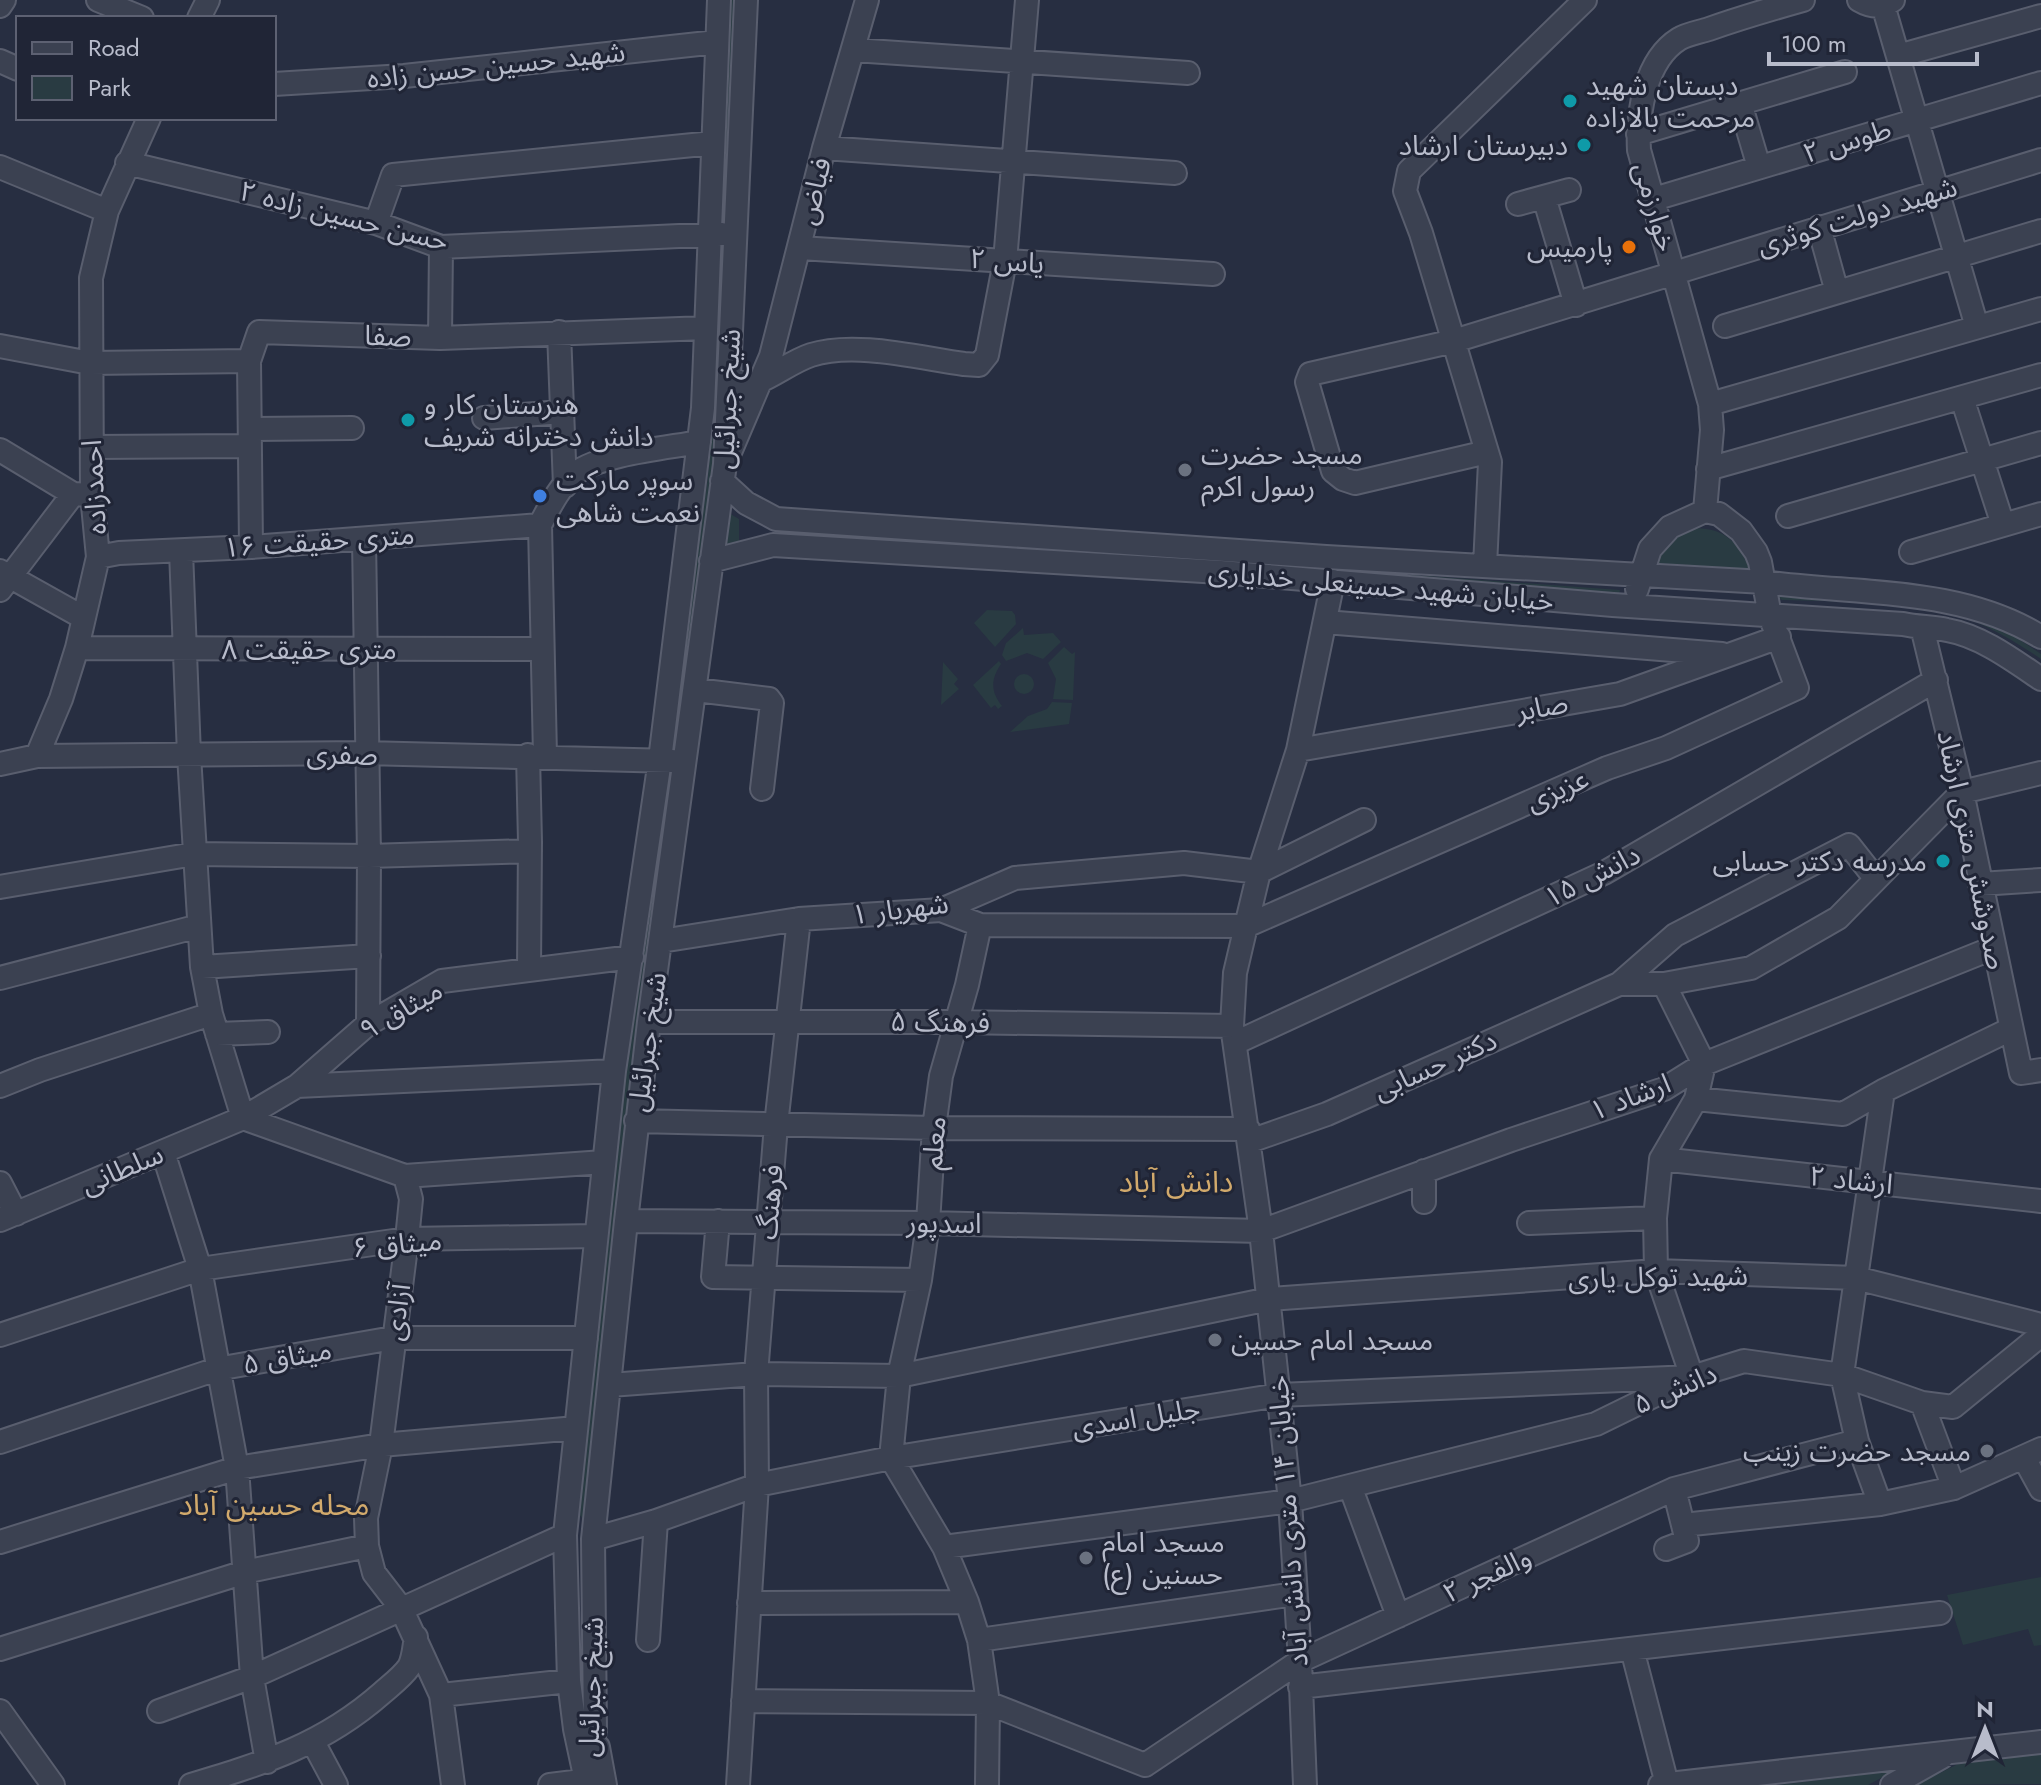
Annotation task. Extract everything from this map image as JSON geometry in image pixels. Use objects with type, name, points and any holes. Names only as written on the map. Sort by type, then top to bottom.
[{"type":"street","points":[[0,6],[4,0]]},
{"type":"street","points":[[98,0],[137,16]]},
{"type":"street","name":"شیخ جبرائیل","points":[[585,1730],[569,1681],[565,1535],[614,1071],[660,760],[699,442],[719,0]]},
{"type":"street","name":"شیخ جبرائیل","points":[[585,1784],[593,1539],[636,1121],[724,473],[746,0]]},
{"type":"street","name":"فیاض","points":[[724,473],[771,356],[824,148],[867,0]]},
{"type":"street","points":[[729,376],[750,385],[809,356],[833,350],[859,350],[979,365],[987,355],[1005,261],[1027,0]]},
{"type":"street","points":[[1573,0],[1585,0]]},
{"type":"street","points":[[1485,566],[1490,462],[1421,233],[1405,191],[1409,171],[1585,0]]},
{"type":"street","name":"خوارزمی","points":[[1705,511],[1712,430],[1710,404],[1639,150],[1638,134],[1647,86],[1665,53],[1679,39],[1743,8],[1803,0]]},
{"type":"street","points":[[1859,0],[1869,5],[1888,2],[1898,56],[1977,327]]},
{"type":"street","points":[[1898,56],[2041,16]]},
{"type":"street","name":"شهید حسین حسن زاده","points":[[276,84],[404,76],[717,42]]},
{"type":"street","points":[[854,50],[1188,73]]},
{"type":"street","points":[[1638,134],[1845,72]]},
{"type":"street","name":"طوس ۲","points":[[1654,199],[2041,83]]},
{"type":"street","points":[[1740,103],[1759,167]]},
{"type":"street","name":"احمدزاده","points":[[37,756],[61,699],[77,648],[98,557],[83,494],[92,447],[91,278],[107,211],[142,120]]},
{"type":"street","points":[[376,223],[393,175],[713,143]]},
{"type":"street","points":[[824,148],[1175,173]]},
{"type":"street","name":"شهید دولت کوثری","points":[[1487,452],[1355,483],[1343,479],[1333,471],[1307,389],[1310,374],[1454,341],[2041,160]]},
{"type":"street","name":"حسن حسین زاده ۲","points":[[127,163],[376,223],[441,247],[708,232],[735,235]]},
{"type":"street","points":[[0,167],[107,211]]},
{"type":"street","points":[[1518,204],[1569,190]]},
{"type":"street","points":[[1544,197],[1576,305]]},
{"type":"street","points":[[1819,227],[1837,292]]},
{"type":"street","points":[[1725,326],[2041,231]]},
{"type":"street","points":[[440,338],[441,247]]},
{"type":"street","name":"یاس ۲","points":[[800,248],[1213,274]]},
{"type":"street","points":[[1710,404],[2041,309]]},
{"type":"street","name":"صفا","points":[[249,361],[259,332],[440,338],[706,328]]},
{"type":"street","points":[[559,332],[565,486]]},
{"type":"street","points":[[0,346],[90,363],[249,361],[251,547]]},
{"type":"street","points":[[1708,469],[2041,375]]},
{"type":"street","points":[[1962,398],[2003,525]]},
{"type":"street","points":[[484,418],[562,412]]},
{"type":"street","points":[[92,447],[352,428]]},
{"type":"street","points":[[529,969],[530,851],[541,649],[540,525],[554,499],[576,473],[619,456],[699,442]]},
{"type":"street","points":[[1788,516],[2041,443]]},
{"type":"street","points":[[0,450],[83,494],[3,579],[84,618]]},
{"type":"street","name":"خیابان شهید حسینعلی خدایاری","points":[[724,473],[746,503],[776,519],[1326,557],[1764,582],[1945,600],[2019,624],[2041,637]]},
{"type":"street","points":[[1634,607],[1640,576],[1650,549],[1658,538],[1683,519],[1705,511],[1719,514],[1741,531],[1756,552],[1764,582]]},
{"type":"street","points":[[1911,552],[2041,514]]},
{"type":"street","points":[[773,545],[770,535],[776,519]]},
{"type":"street","name":"۱۶ متری حقیقت","points":[[98,557],[119,553],[251,547],[540,525]]},
{"type":"street","points":[[364,539],[368,1024]]},
{"type":"street","name":"خیابان شهید حسینعلی خدایاری","points":[[711,561],[773,545],[1333,581],[1634,607],[1922,627],[1949,630],[1975,640],[2007,656],[2041,679]]},
{"type":"street","points":[[181,551],[202,967],[214,1024],[243,1118],[405,1176],[604,1162]]},
{"type":"street","points":[[941,910],[980,925],[1246,926],[1259,872],[1298,750],[1333,581]]},
{"type":"street","name":"عزیزی","points":[[1246,926],[1607,768],[1666,748],[1797,688],[1770,616],[1764,582]]},
{"type":"street","points":[[1325,622],[1730,655]]},
{"type":"street","name":"صدوشش متری ارشاد","points":[[1922,627],[1962,792],[2011,1029],[2031,1071]]},
{"type":"street","name":"صابر","points":[[1298,750],[1620,694],[1779,637]]},
{"type":"street","name":"۸ متری حقیقت","points":[[77,648],[541,649]]},
{"type":"street","name":"دانش ۱۵","points":[[1233,1034],[1604,873],[1936,680]]},
{"type":"street","points":[[696,690],[769,699],[772,703],[762,789]]},
{"type":"street","name":"صفری","points":[[0,764],[37,756],[365,753],[685,762]]},
{"type":"street","points":[[1962,792],[2041,773]]},
{"type":"street","name":"دکتر حسابی","points":[[1619,984],[1664,984],[1751,968],[1838,918],[1962,792]]},
{"type":"street","points":[[1259,872],[1364,820]]},
{"type":"street","name":"دکتر حسابی","points":[[636,1121],[1249,1135],[1327,1114],[1619,984],[1675,935],[1849,845],[1875,878]]},
{"type":"street","points":[[0,887],[194,854],[369,856],[530,851]]},
{"type":"street","name":"شهریار ۱","points":[[661,941],[799,919],[941,910],[1015,878],[1184,863],[1259,872]]},
{"type":"street","points":[[1980,884],[2041,880]]},
{"type":"street","name":"فرهنگ","points":[[738,1785],[757,1485],[756,1374],[776,1125],[799,919]]},
{"type":"street","name":"معلم","points":[[891,1458],[899,1376],[920,1280],[928,1223],[941,1076],[980,925]]},
{"type":"street","points":[[0,978],[199,926]]},
{"type":"street","name":"خیابان ۱۴ متری دانش آباد","points":[[1246,926],[1235,973],[1233,1034],[1261,1231],[1290,1501],[1305,1785]]},
{"type":"street","name":"ارشاد ۱","points":[[1261,1231],[1424,1171],[1664,1089],[1704,1064],[1993,948]]},
{"type":"street","points":[[202,967],[369,956]]},
{"type":"street","name":"میثاق ۹","points":[[243,1118],[297,1086],[368,1024],[442,981],[632,957]]},
{"type":"street","points":[[1664,984],[1704,1064],[1696,1099],[1661,1159],[1655,1218],[1656,1271],[1692,1377]]},
{"type":"street","name":"فرهنگ ۵","points":[[649,1022],[956,1022],[1233,1034]]},
{"type":"street","points":[[0,1086],[40,1070],[214,1024],[268,1032]]},
{"type":"street","points":[[1696,1099],[1843,1114],[1883,1091],[2011,1029]]},
{"type":"street","points":[[297,1086],[614,1071]]},
{"type":"street","points":[[1880,1504],[1857,1441],[1842,1375],[1883,1091]]},
{"type":"street","name":"سلطانی","points":[[8,1217],[243,1118]]},
{"type":"street","points":[[163,1152],[200,1269],[237,1468],[252,1677],[267,1762]]},
{"type":"street","name":"ارشاد ۲","points":[[1661,1159],[2041,1201]]},
{"type":"street","points":[[1424,1171],[1424,1202]]},
{"type":"street","name":"آزادی","points":[[405,1176],[411,1199],[407,1239],[381,1445],[366,1518],[367,1546],[379,1582],[401,1608],[441,1695],[453,1785]]},
{"type":"street","points":[[0,1183],[8,1217]]},
{"type":"street","points":[[1529,1223],[1655,1218]]},
{"type":"street","name":"اسدپور","points":[[626,1221],[928,1223],[1261,1231]]},
{"type":"street","points":[[718,1221],[713,1277],[920,1280]]},
{"type":"street","name":"میثاق ۶","points":[[0,1335],[200,1269],[407,1239],[596,1236]]},
{"type":"street","name":"شهید توکل یاری","points":[[610,1385],[756,1374],[899,1376],[1269,1299],[1656,1271],[1856,1278],[2041,1325]]},
{"type":"street","name":"دانش ۵","points":[[944,1547],[1290,1501],[1596,1424],[1692,1377],[1744,1361],[1842,1375],[1922,1403],[1953,1407],[2041,1335]]},
{"type":"street","name":"میثاق ۵","points":[[0,1442],[217,1369],[393,1338],[586,1338]]},
{"type":"street","name":"جلیل اسدی","points":[[593,1539],[656,1521],[757,1485],[891,1458],[1279,1395],[1692,1377]]},
{"type":"street","points":[[1922,1403],[1954,1488]]},
{"type":"street","points":[[0,1542],[237,1468],[381,1445],[576,1428]]},
{"type":"street","name":"والفجر ۲","points":[[1145,1775],[1300,1661],[1674,1489],[1857,1441]]},
{"type":"street","points":[[1683,1525],[1880,1504],[1954,1488],[2033,1453],[2041,1489]]},
{"type":"street","points":[[891,1458],[944,1547],[979,1640],[988,1703],[987,1785]]},
{"type":"street","points":[[1350,1486],[1398,1616]]},
{"type":"street","points":[[1666,1549],[1687,1541],[1674,1489]]},
{"type":"street","points":[[648,1640],[656,1521]]},
{"type":"street","points":[[159,1711],[252,1677],[565,1535]]},
{"type":"street","points":[[0,1649],[245,1572],[367,1546]]},
{"type":"street","points":[[379,1582],[425,1598]]},
{"type":"street","points":[[979,1640],[1295,1594]]},
{"type":"street","points":[[191,1785],[267,1762],[313,1742],[367,1706],[408,1668],[425,1598]]},
{"type":"street","points":[[749,1603],[967,1602]]},
{"type":"street","points":[[1300,1687],[1940,1613]]},
{"type":"street","points":[[1632,1649],[1667,1784]]},
{"type":"street","points":[[441,1695],[569,1681]]},
{"type":"street","points":[[743,1701],[988,1703],[1145,1775]]},
{"type":"street","points":[[0,1711],[53,1785]]},
{"type":"street","points":[[313,1742],[336,1785]]},
{"type":"street","points":[[1660,1785],[2041,1742]]},
{"type":"street","points":[[1892,1785],[1954,1750]]},
{"type":"street","points":[[550,1785],[585,1784]]},
{"type":"green space","points":[[729,0],[736,0],[727,207],[723,137]]},
{"type":"green space","points":[[717,245],[721,255],[723,304],[715,479],[679,730],[675,737],[680,660],[708,477]]},
{"type":"green space","points":[[727,512],[739,519],[739,541],[725,544]]},
{"type":"green space","points":[[1694,528],[1714,531],[1729,538],[1741,551],[1750,569],[1656,563],[1671,541]]},
{"type":"green space","points":[[782,529],[1620,590],[1619,594],[778,535]]},
{"type":"green space","points":[[1782,594],[1877,599],[1948,610],[1981,619],[1999,628],[2041,654],[2041,659],[1981,624],[1942,611],[1882,603],[1782,600],[1778,597]]},
{"type":"green space","points":[[987,610],[1012,611],[1015,615],[1016,624],[995,647],[974,623]]},
{"type":"green space","points":[[1023,628],[1024,635],[1053,633],[1061,642],[1043,659],[1027,653],[1006,661],[1002,655],[1006,643]]},
{"type":"green space","points":[[1064,647],[1072,654],[1075,652],[1073,700],[1053,699],[1056,679],[1048,663]]},
{"type":"green space","points":[[999,661],[1001,664],[993,685],[1002,706],[998,709],[995,705],[991,708],[973,685]]},
{"type":"green space","points":[[943,662],[958,679],[954,684],[959,689],[941,705]]},
{"type":"green space","points":[[1024,674],[1031,677],[1034,684],[1031,691],[1024,694],[1017,691],[1014,684],[1017,677]]},
{"type":"green space","points":[[1052,702],[1072,703],[1069,724],[1010,732],[1028,716],[1047,709]]},
{"type":"green space","points":[[670,778],[673,782],[628,1100],[583,1519],[578,1513],[621,1099],[664,782]]},
{"type":"green space","points":[[2041,1577],[2041,1645],[2034,1646],[2028,1629],[1963,1645],[1947,1595]]},
{"type":"green space","points":[[2041,1754],[2041,1784],[1916,1785],[1962,1762]]},
{"type":"green space","points":[[1894,1771],[1868,1785],[1777,1785]]},
{"type":"place","name":"دبستان شهید مرحمت بالازاده","points":[[1570,101]]},
{"type":"place","name":"دبیرستان ارشاد","points":[[1584,145]]},
{"type":"place","name":"پارمیس","points":[[1629,247]]},
{"type":"place","name":"هنرستان کار و دانش دخترانه شریف","points":[[408,420]]},
{"type":"place","name":"مسجد حضرت رسول اکرم","points":[[1185,470]]},
{"type":"place","name":"سوپر مارکت نعمت شاهی","points":[[540,496]]},
{"type":"place","name":"مدرسه دکتر حسابی","points":[[1943,861]]},
{"type":"place","name":"مسجد امام حسین","points":[[1215,1340]]},
{"type":"place","name":"مسجد حضرت زینب","points":[[1987,1451]]},
{"type":"place","name":"مسجد امام حسنین (ع)","points":[[1086,1558]]},
{"type":"district","name":"دانش آباد","points":[[1176,1181]]},
{"type":"district","name":"محله حسین آباد","points":[[274,1504]]}]
